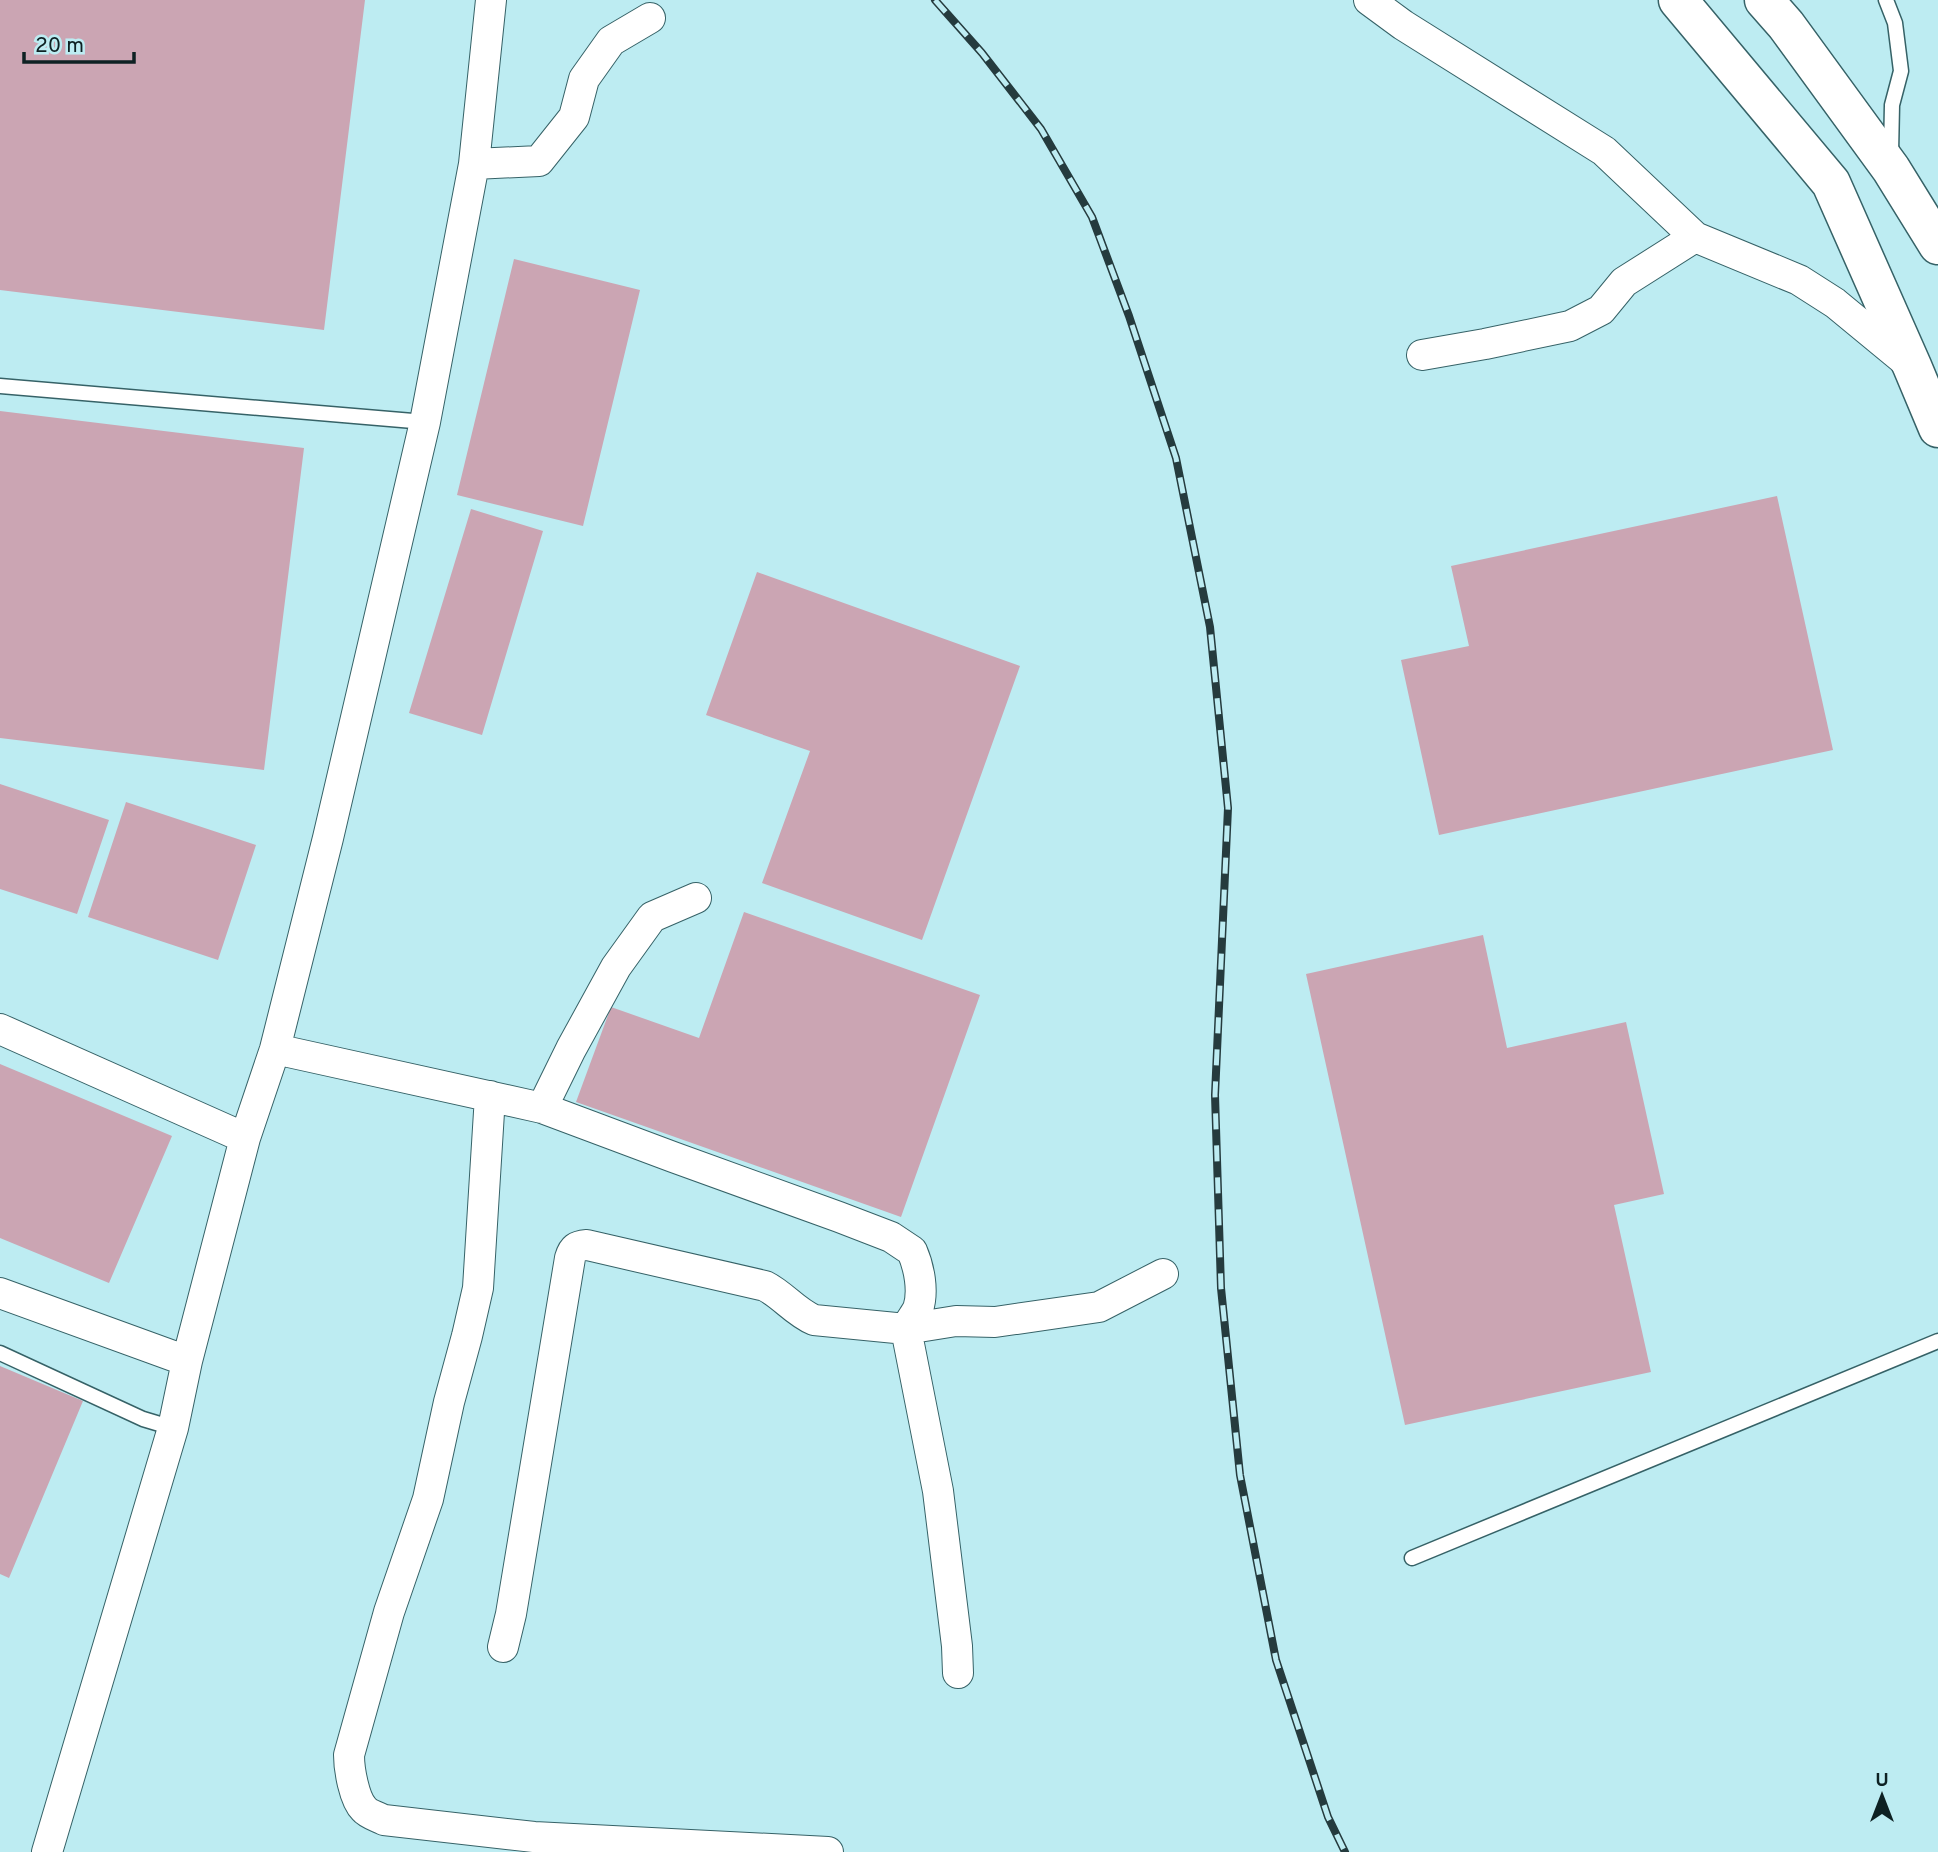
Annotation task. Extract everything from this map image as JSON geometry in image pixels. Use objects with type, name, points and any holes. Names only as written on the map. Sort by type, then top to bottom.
[{"type":"highway","points":[[1678,0],[1831,183],[1938,428]]},
{"type":"highway","points":[[1764,0],[1786,25],[1891,169],[1938,245]]},
{"type":"street","points":[[47,1852],[173,1428],[187,1361],[245,1138],[275,1048],[328,838],[425,422],[474,164],[491,0]]},
{"type":"street","points":[[1369,0],[1403,25],[1604,151],[1695,237],[1799,280],[1835,303],[1912,366]]},
{"type":"street","points":[[474,164],[539,161],[574,117],[584,79],[611,41],[650,18]]},
{"type":"street","points":[[1422,355],[1570,326],[1601,310],[1624,282],[1695,237]]},
{"type":"street","points":[[542,1108],[571,1048],[616,967],[652,917],[696,898]]},
{"type":"street","points":[[0,1029],[245,1138]]},
{"type":"street","points":[[275,1048],[542,1108],[891,1237],[912,1251],[920,1282],[918,1310],[906,1329],[937,1491],[957,1646],[958,1673]]},
{"type":"street","points":[[489,1096],[478,1288],[428,1499],[389,1612],[349,1755],[349,1768],[359,1799],[364,1810],[384,1820],[425,1825],[534,1837],[828,1852]]},
{"type":"street","points":[[503,1647],[511,1614],[569,1258],[577,1246],[586,1245],[765,1286],[776,1291],[802,1315],[814,1320],[906,1329],[956,1321],[995,1322],[1099,1307],[1163,1274]]},
{"type":"street","points":[[0,1293],[187,1361]]},
{"type":"lane","points":[[1886,0],[1895,23],[1901,71],[1892,105],[1891,169]]},
{"type":"lane","points":[[0,386],[425,422]]},
{"type":"lane","points":[[1412,1559],[1938,1341]]},
{"type":"lane","points":[[0,1353],[143,1419],[173,1428]]},
{"type":"building","points":[[0,0],[365,0],[324,330],[0,290]]},
{"type":"building","points":[[514,259],[640,290],[583,526],[457,495]]},
{"type":"building","points":[[0,411],[304,448],[264,770],[0,738]]},
{"type":"building","points":[[1777,496],[1833,750],[1439,835],[1401,660],[1469,646],[1451,566]]},
{"type":"building","points":[[471,509],[543,531],[482,735],[409,713]]},
{"type":"building","points":[[757,572],[1020,666],[922,940],[762,883],[810,751],[706,715]]},
{"type":"building","points":[[0,784],[109,820],[77,914],[0,889]]},
{"type":"building","points":[[126,802],[256,845],[218,960],[88,917]]},
{"type":"building","points":[[744,912],[980,995],[901,1217],[576,1102],[611,1007],[699,1038]]},
{"type":"building","points":[[1483,935],[1507,1048],[1626,1022],[1664,1194],[1614,1205],[1651,1372],[1405,1425],[1306,974]]},
{"type":"building","points":[[0,1064],[172,1136],[109,1283],[0,1238]]},
{"type":"building","points":[[0,1366],[83,1401],[9,1578],[0,1574]]},
{"type":"railway","points":[[935,0],[982,53],[1041,129],[1092,217],[1129,316],[1176,458],[1210,627],[1228,808],[1215,1095],[1221,1288],[1240,1475],[1276,1660],[1328,1817],[1345,1852]]}]
